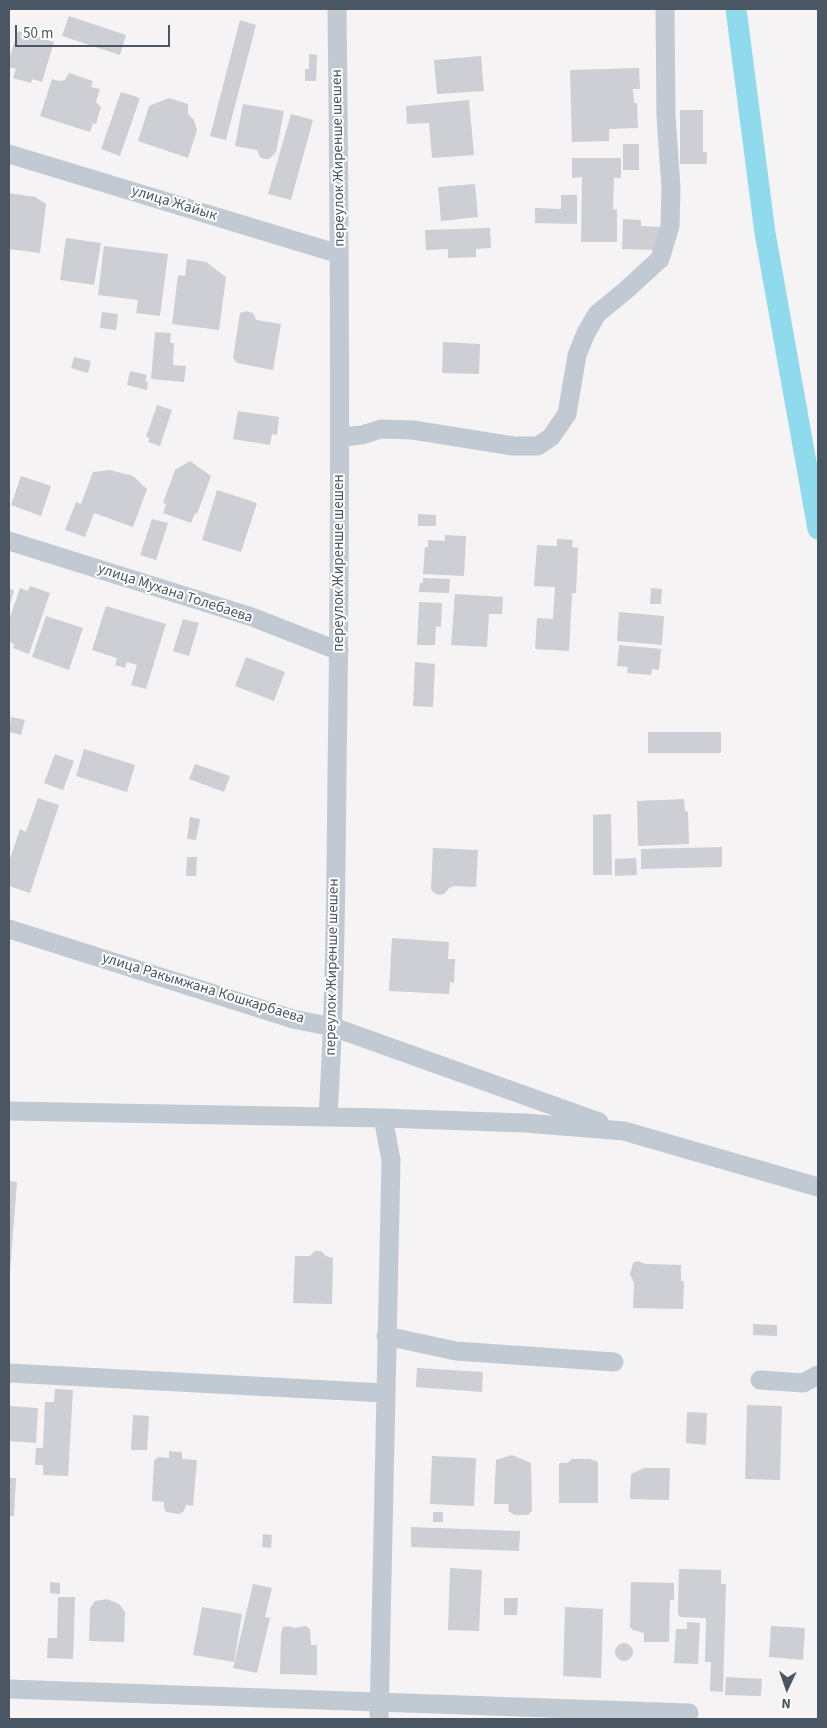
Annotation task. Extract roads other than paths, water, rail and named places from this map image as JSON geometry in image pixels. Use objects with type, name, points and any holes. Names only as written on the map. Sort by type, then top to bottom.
[{"type":"street","name":"переулок Жиренше шешен","points":[[328,1116],[333,1027],[341,437],[337,9]]},
{"type":"street","points":[[341,437],[362,435],[381,429],[413,430],[513,446],[538,446],[551,437],[567,414],[577,355],[586,333],[597,314],[625,292],[660,259],[670,226],[671,188],[666,116],[665,9]]},
{"type":"street","name":"улица Жайык","points":[[9,154],[340,254]]},
{"type":"street","name":"улица Мухана Толебаева","points":[[9,541],[252,618],[339,651]]},
{"type":"street","name":"улица Ракымжана Кошкарбаева","points":[[9,929],[293,1018],[333,1027],[624,1131]]},
{"type":"street","points":[[9,1111],[328,1116],[525,1123],[624,1131],[818,1187]]},
{"type":"street","points":[[379,1711],[390,1160],[383,1118]]},
{"type":"street","points":[[386,1336],[456,1352],[614,1362]]},
{"type":"street","points":[[9,1374],[385,1393]]},
{"type":"street","points":[[760,1380],[803,1383],[818,1375]]},
{"type":"street","points":[[9,1689],[379,1711],[689,1713]]},
{"type":"waterway","points":[[736,9],[765,233],[818,529]]}]
